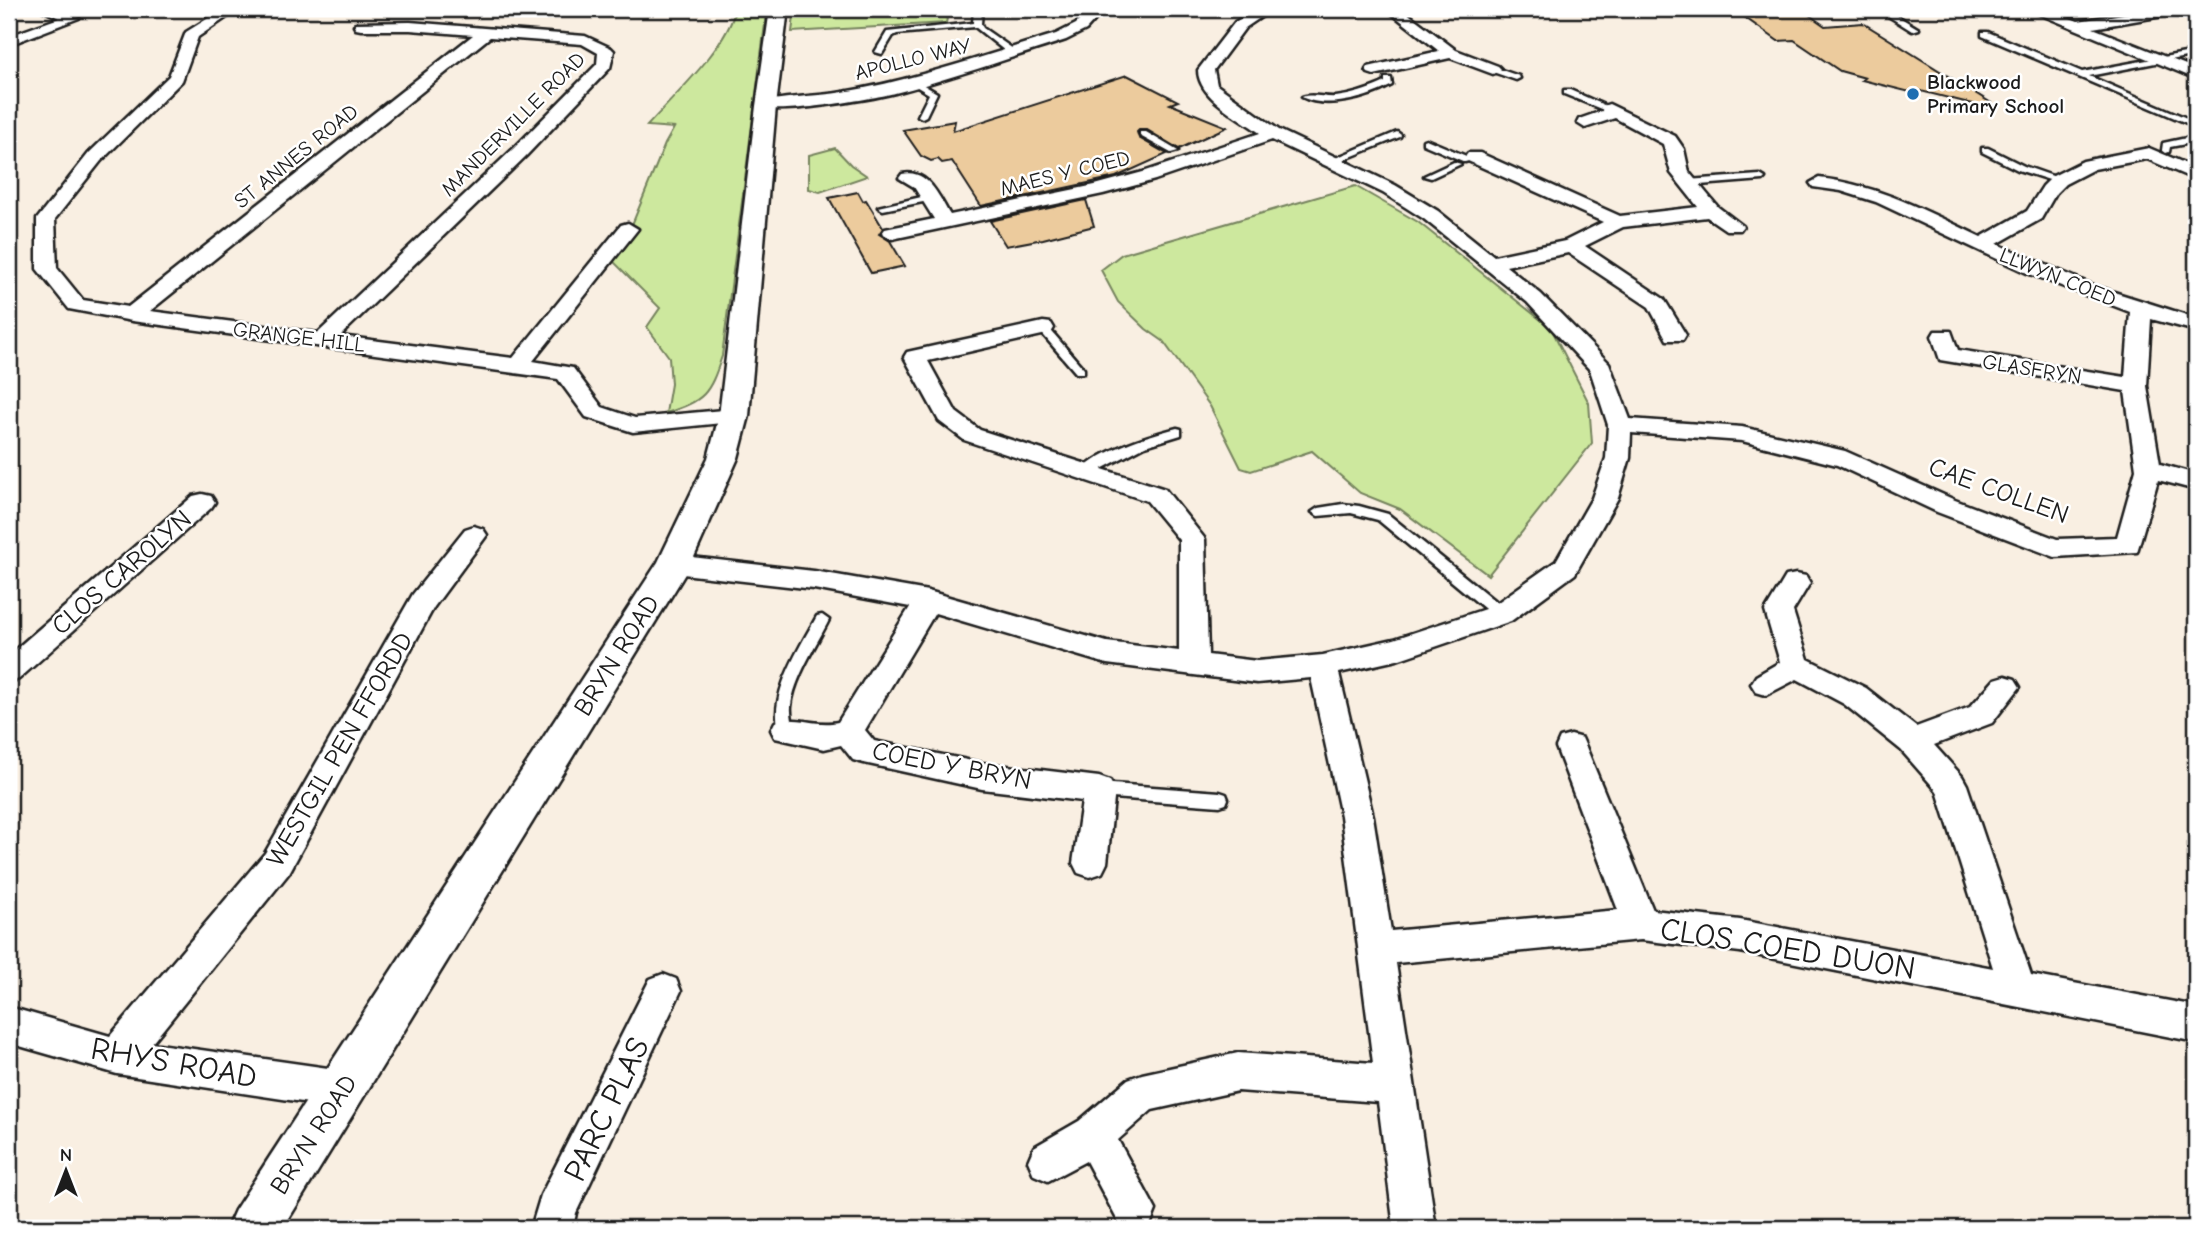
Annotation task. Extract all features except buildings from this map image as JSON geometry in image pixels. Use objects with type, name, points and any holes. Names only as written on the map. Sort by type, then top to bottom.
[{"type":"street","points":[[9,41],[72,19],[47,9]]},
{"type":"street","name":"GRANGE HILL","points":[[232,9],[191,35],[176,78],[95,157],[46,219],[47,269],[76,305],[174,323],[519,365],[565,373],[594,412],[633,425],[734,416]]},
{"type":"street","name":"BRYN ROAD","points":[[253,1228],[674,564],[723,458],[734,416],[766,106],[779,9]]},
{"type":"street","name":"APOLLO WAY","points":[[766,106],[824,100],[917,83],[1061,37],[1081,27],[1098,9]]},
{"type":"street","points":[[674,564],[814,580],[928,601],[1107,653],[1257,673],[1323,666],[1397,649],[1502,614],[1566,567],[1605,498],[1618,458],[1620,425],[1601,368],[1534,298],[1431,215],[1389,190],[1273,134],[1210,89],[1206,70],[1240,25],[1266,9]]},
{"type":"street","points":[[1394,9],[1451,54],[1493,68]]},
{"type":"street","points":[[2034,9],[2196,74]]},
{"type":"street","points":[[2077,26],[2179,9]]},
{"type":"street","name":"MANDERVILLE ROAD","points":[[323,340],[520,152],[605,65],[606,51],[585,40],[488,31],[361,26]]},
{"type":"street","name":"ST ANNES ROAD","points":[[132,315],[488,31]]},
{"type":"street","points":[[1374,70],[1451,54]]},
{"type":"street","points":[[1359,60],[1388,80]]},
{"type":"street","points":[[1585,123],[1613,111],[1669,140],[1675,149],[1680,173],[1687,183],[1711,211],[1733,226]]},
{"type":"street","name":"MAES Y COED","points":[[892,233],[1097,190],[1273,134]]},
{"type":"street","points":[[1467,160],[1495,148]]},
{"type":"street","points":[[1174,151],[1194,161]]},
{"type":"street","points":[[1982,245],[2034,215],[2049,190],[2059,180],[2089,165],[2158,151],[2196,175]]},
{"type":"street","points":[[1467,160],[1618,222]]},
{"type":"street","points":[[908,178],[921,183],[946,223]]},
{"type":"street","name":"LLWYN COED","points":[[1819,183],[1841,185],[1875,194],[1982,245],[2141,311],[2196,325]]},
{"type":"street","points":[[1490,263],[1570,246],[1618,222],[1711,211]]},
{"type":"street","points":[[519,365],[628,229]]},
{"type":"street","points":[[1570,246],[1657,303],[1675,335]]},
{"type":"street","name":"CAE COLLEN","points":[[1620,425],[1742,434],[1845,459],[1946,506],[2055,548],[2128,546],[2148,469],[2136,386],[2141,311]]},
{"type":"street","points":[[1043,328],[915,357],[947,416],[972,435],[1156,495],[1192,539],[1194,664]]},
{"type":"street","name":"GLASFRYN","points":[[1943,336],[1948,355],[2136,386]]},
{"type":"street","points":[[2148,469],[2196,482]]},
{"type":"street","name":"CLOS CAROLYN","points":[[9,671],[202,502]]},
{"type":"street","name":"WESTGIL PEN FFORDD","points":[[117,1056],[277,863],[423,601],[474,535]]},
{"type":"street","points":[[1796,583],[1779,611],[1796,666],[1855,696],[1912,741],[1951,785],[2018,989]]},
{"type":"street","name":"COED Y BRYN","points":[[928,601],[848,731],[864,751],[982,776],[1100,790]]},
{"type":"street","points":[[1323,666],[1357,816],[1415,1228]]},
{"type":"street","points":[[1766,684],[1796,666]]},
{"type":"street","points":[[1912,741],[1982,715],[2005,687]]},
{"type":"street","points":[[786,730],[824,737],[848,731]]},
{"type":"street","points":[[1571,747],[1641,924]]},
{"type":"street","points":[[1090,863],[1100,790]]},
{"type":"street","name":"CLOS COED DUON","points":[[1376,949],[1641,924],[1741,936],[2196,1024]]},
{"type":"street","name":"PARC PLAS","points":[[552,1228],[556,1210],[663,992]]},
{"type":"street","name":"RHYS ROAD","points":[[9,1025],[117,1056],[342,1089]]},
{"type":"street","points":[[1048,1161],[1093,1135],[1142,1093],[1238,1072],[1395,1084]]},
{"type":"street","points":[[1093,1135],[1135,1210]]},
{"type":"lane","points":[[978,9],[978,25],[998,44],[1013,53]]},
{"type":"lane","points":[[1881,9],[1915,29]]},
{"type":"lane","points":[[879,52],[890,34],[897,32],[978,25]]},
{"type":"lane","points":[[1985,34],[2196,125]]},
{"type":"lane","points":[[2081,75],[2196,53]]},
{"type":"lane","points":[[1493,68],[1516,78]]},
{"type":"lane","points":[[1306,97],[1342,100],[1384,86],[1389,83],[1388,80]]},
{"type":"lane","points":[[917,83],[933,93],[922,116]]},
{"type":"lane","points":[[1567,92],[1613,111]]},
{"type":"lane","points":[[1143,134],[1174,151]]},
{"type":"lane","points":[[1330,162],[1397,135]]},
{"type":"lane","points":[[2158,151],[2166,145],[2196,139]]},
{"type":"lane","points":[[1426,142],[1467,160]]},
{"type":"lane","points":[[1985,150],[2021,168],[2059,180]]},
{"type":"lane","points":[[1428,176],[1467,160]]},
{"type":"lane","points":[[1687,183],[1760,178]]},
{"type":"lane","points":[[883,208],[930,198]]},
{"type":"lane","points":[[2196,224],[2196,231]]},
{"type":"lane","points":[[1043,328],[1080,371]]},
{"type":"lane","points":[[1086,472],[1118,451],[1143,440],[1177,432]]},
{"type":"lane","points":[[1318,512],[1342,508],[1365,510],[1382,517],[1502,614]]},
{"type":"lane","points":[[786,730],[783,707],[791,681],[822,620]]},
{"type":"lane","points":[[1100,790],[1220,799]]},
{"type":"green space","points":[[735,9],[767,9],[722,356],[713,380],[704,394],[689,404],[666,413],[671,384],[669,357],[647,327],[660,308],[610,258],[627,237],[674,128],[647,126],[712,54],[731,23]]},
{"type":"green space","points":[[795,9],[949,9],[946,23],[792,32]]},
{"type":"green space","points":[[835,148],[851,165],[867,176],[820,192],[809,189],[809,155]]},
{"type":"green space","points":[[1355,186],[1418,222],[1551,328],[1589,403],[1592,443],[1488,575],[1400,509],[1360,493],[1312,451],[1251,471],[1241,468],[1210,406],[1163,341],[1118,302],[1101,270],[1122,254]]},
{"type":"place","name":"Blackwood Primary School","points":[[1913,94]]}]
